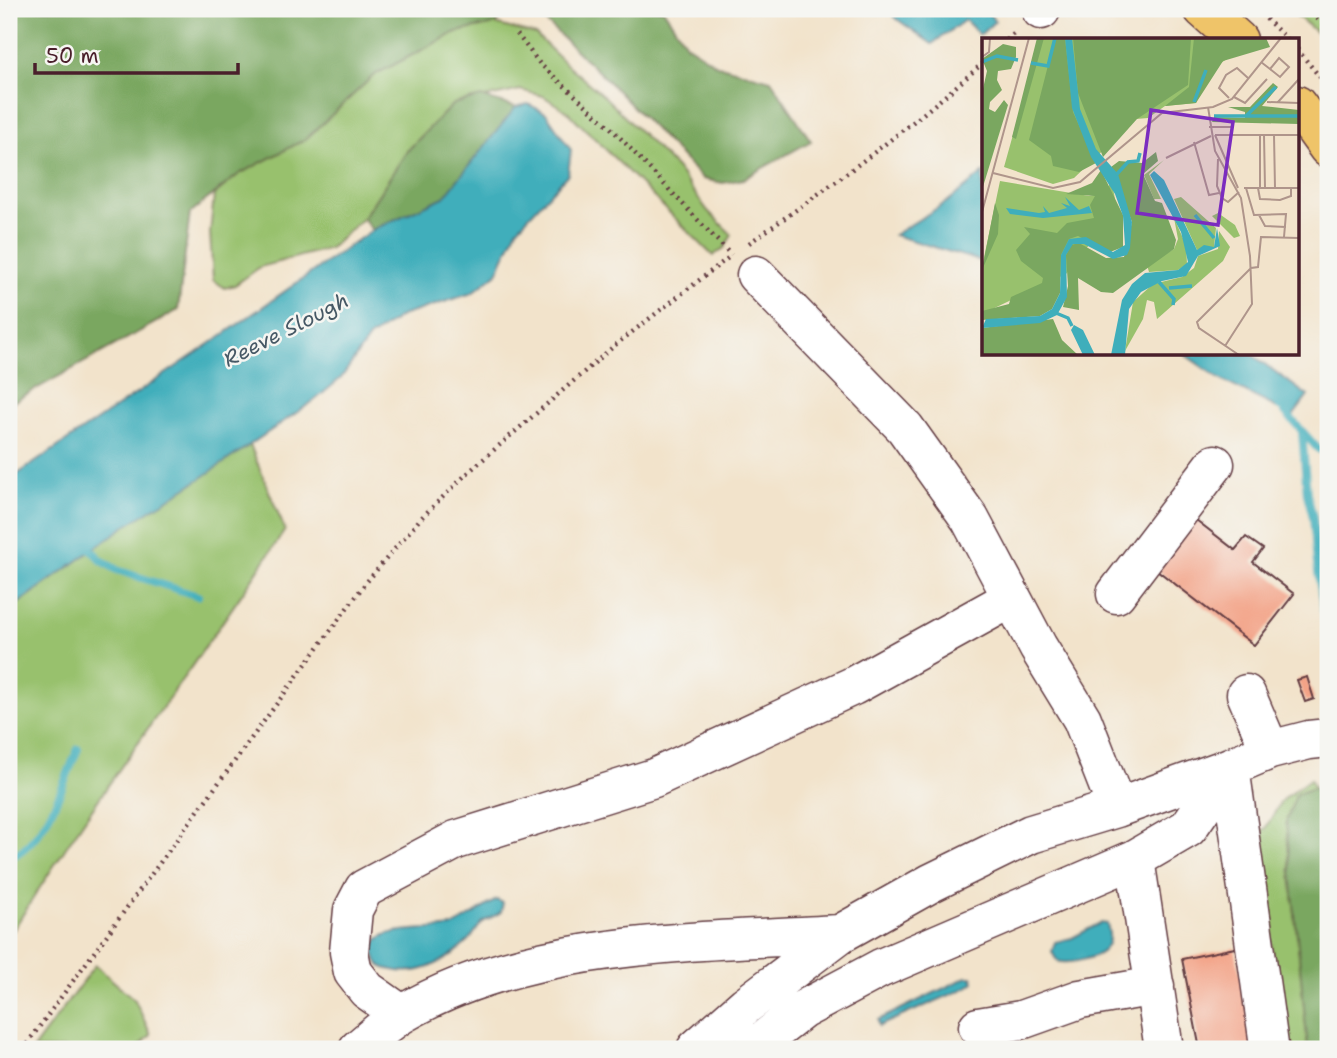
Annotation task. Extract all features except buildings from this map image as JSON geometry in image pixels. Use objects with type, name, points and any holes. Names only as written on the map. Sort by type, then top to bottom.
[{"type":"main road","points":[[1203,9],[1236,38]]},
{"type":"main road","points":[[1298,106],[1328,148]]},
{"type":"lane","points":[[744,265],[905,428],[970,519],[1038,648],[1082,719],[1117,808]]},
{"type":"lane","points":[[1116,594],[1215,464]]},
{"type":"lane","points":[[401,1014],[367,990],[353,972],[349,952],[353,910],[364,889],[456,840],[654,778],[853,686],[1012,597]]},
{"type":"lane","points":[[1246,694],[1270,750]]},
{"type":"lane","points":[[695,1049],[746,1005],[840,934],[931,883],[1031,834],[1117,808],[1270,750],[1328,738]]},
{"type":"lane","points":[[752,1049],[802,1010],[881,968],[1135,859],[1188,828],[1230,767]]},
{"type":"lane","points":[[1230,767],[1269,1045]]},
{"type":"lane","points":[[1135,859],[1164,1049]]},
{"type":"lane","points":[[358,1049],[401,1014],[495,973],[580,953],[840,934]]},
{"type":"lane","points":[[978,1027],[1021,1020],[1080,999],[1155,986]]},
{"type":"path","points":[[1256,9],[1286,38]]},
{"type":"path","points":[[1306,9],[1328,28]]},
{"type":"path","points":[[517,34],[540,64],[610,127],[744,265]]},
{"type":"path","points":[[1298,50],[1328,87]]},
{"type":"path","points":[[23,1049],[363,585],[421,518],[523,423],[604,354],[744,265],[982,64]]},
{"type":"green space","points":[[9,9],[517,9],[508,11],[495,24],[456,32],[374,75],[306,139],[239,174],[190,213],[178,310],[9,404]]},
{"type":"green space","points":[[524,9],[663,9],[686,44],[717,65],[771,80],[811,141],[743,179],[723,183],[703,179],[607,80],[539,15]]},
{"type":"green space","points":[[1289,9],[1328,9],[1328,42]]},
{"type":"green space","points":[[495,24],[536,35],[606,98],[676,168],[708,211],[732,235],[724,248],[713,256],[568,112],[543,96],[520,90],[453,105],[408,150],[363,218],[330,248],[260,267],[235,285],[225,288],[213,280],[210,233],[214,195],[239,174],[306,139],[374,75],[456,32]]},
{"type":"green space","points":[[481,97],[516,107],[444,197],[372,230],[363,218],[408,150],[453,104]]},
{"type":"green space","points":[[250,445],[285,530],[75,834],[9,937],[9,610],[124,527]]},
{"type":"green space","points":[[1310,779],[1314,788],[1296,794],[1286,822],[1308,1047],[1284,1049],[1258,831],[1265,829],[1282,800]]},
{"type":"green space","points":[[1314,788],[1328,795],[1328,1049],[1308,1049],[1286,822],[1296,794]]},
{"type":"green space","points":[[95,965],[135,1000],[151,1035],[137,1049],[33,1049]]},
{"type":"water","points":[[893,9],[985,9],[995,21],[980,35],[965,20],[932,44],[894,17]]},
{"type":"water","name":"Reeve Slough","points":[[528,104],[546,113],[571,150],[568,174],[517,229],[497,273],[472,293],[401,316],[369,338],[341,378],[315,400],[203,477],[124,527],[9,610],[9,480],[372,230],[444,197],[516,107]]},
{"type":"water","points":[[982,174],[982,262],[894,235],[947,202]]},
{"type":"water","points":[[1185,355],[1252,355],[1308,396],[1293,416],[1221,380]]},
{"type":"water","points":[[497,900],[503,903],[501,912],[482,923],[462,947],[444,960],[424,969],[403,972],[385,968],[377,962],[374,947],[378,939],[401,931],[451,927]]},
{"type":"water","points":[[1100,923],[1107,924],[1109,933],[1109,942],[1103,951],[1083,960],[1057,961],[1052,952],[1055,942],[1072,938]]},
{"type":"water","points":[[972,977],[974,982],[966,988],[879,1026],[878,1020]]},
{"type":"waterway","points":[[1279,405],[1318,449],[1328,453]]},
{"type":"waterway","points":[[1302,433],[1307,494],[1313,517],[1328,642]]},
{"type":"waterway","points":[[85,543],[101,560],[117,570],[198,596]]},
{"type":"waterway","points":[[9,858],[34,839],[43,826],[78,749]]}]
